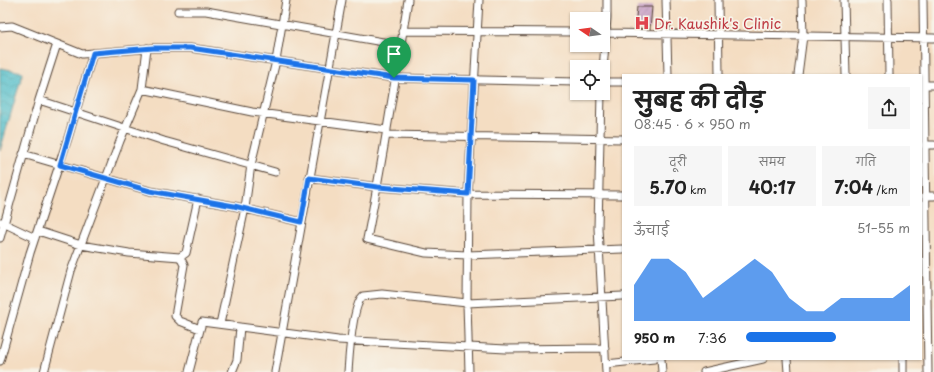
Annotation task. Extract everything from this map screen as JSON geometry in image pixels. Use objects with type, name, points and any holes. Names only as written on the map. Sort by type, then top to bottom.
[{"type":"street","points":[[220,324],[245,208],[251,165],[276,61],[286,0]]},
{"type":"street","points":[[275,372],[342,0]]},
{"type":"street","points":[[408,0],[394,78],[378,187],[367,239],[426,253],[467,255],[622,249]]},
{"type":"street","points":[[469,372],[467,303],[468,194],[479,0]]},
{"type":"street","points":[[606,12],[607,0]]},
{"type":"street","points":[[666,0],[668,74]]},
{"type":"street","points":[[718,0],[719,74]]},
{"type":"street","points":[[798,74],[803,36],[802,0]]},
{"type":"street","points":[[844,0],[846,74]]},
{"type":"street","points":[[888,0],[889,74]]},
{"type":"street","points":[[923,0],[923,144],[926,231],[930,271],[924,284],[931,315],[924,349],[928,372]]},
{"type":"street","points":[[178,12],[206,11],[400,45]]},
{"type":"street","points":[[0,27],[12,26],[82,54],[147,48],[190,48],[394,78],[570,82]]},
{"type":"street","points":[[402,32],[570,32]]},
{"type":"street","points":[[610,33],[934,38]]},
{"type":"street","points":[[0,238],[2,222],[57,44]]},
{"type":"street","points":[[44,372],[71,270],[125,128],[142,89],[147,48]]},
{"type":"street","points":[[0,361],[35,238],[60,165],[93,53]]},
{"type":"street","points":[[610,82],[622,82]]},
{"type":"street","points":[[922,85],[934,85]]},
{"type":"street","points":[[142,89],[264,114],[321,121],[387,133],[622,139]]},
{"type":"street","points":[[39,100],[164,141],[275,172]]},
{"type":"street","points":[[602,100],[599,249],[606,372]]},
{"type":"street","points":[[923,144],[934,145]]},
{"type":"street","points":[[23,154],[150,191],[245,208],[301,222]]},
{"type":"street","points":[[309,178],[378,187],[468,194],[622,195]]},
{"type":"street","points":[[925,196],[934,196]]},
{"type":"street","points":[[38,230],[81,245],[129,253],[180,257],[186,253],[198,199]]},
{"type":"street","points":[[2,222],[35,238]]},
{"type":"street","points":[[926,231],[934,231]]},
{"type":"street","points":[[180,257],[184,265],[175,316],[180,321],[200,330]]},
{"type":"street","points":[[348,372],[350,340],[358,305],[363,296],[382,294],[467,303],[622,296]]},
{"type":"street","points":[[189,372],[202,322],[350,340],[506,349],[605,348]]},
{"type":"street","points":[[232,372],[237,360],[240,327]]},
{"type":"street","points":[[606,364],[644,360]]},
{"type":"street","points":[[661,360],[662,372]]},
{"type":"street","points":[[704,372],[720,370],[759,360]]},
{"type":"street","points":[[787,360],[788,372]]},
{"type":"street","points":[[903,360],[903,372]]},
{"type":"water","points":[[0,68],[23,72],[0,151]]},
{"type":"building","points":[[637,7],[652,7],[650,29],[635,28]]},
{"type":"place","name":"Dr. Kaushik's Clinic","points":[[642,23]]},
{"type":"route","points":[[153,48],[190,48],[394,78],[474,80],[468,194],[378,187],[309,178],[301,222],[234,206],[150,191],[60,165],[93,53],[153,48]]}]
